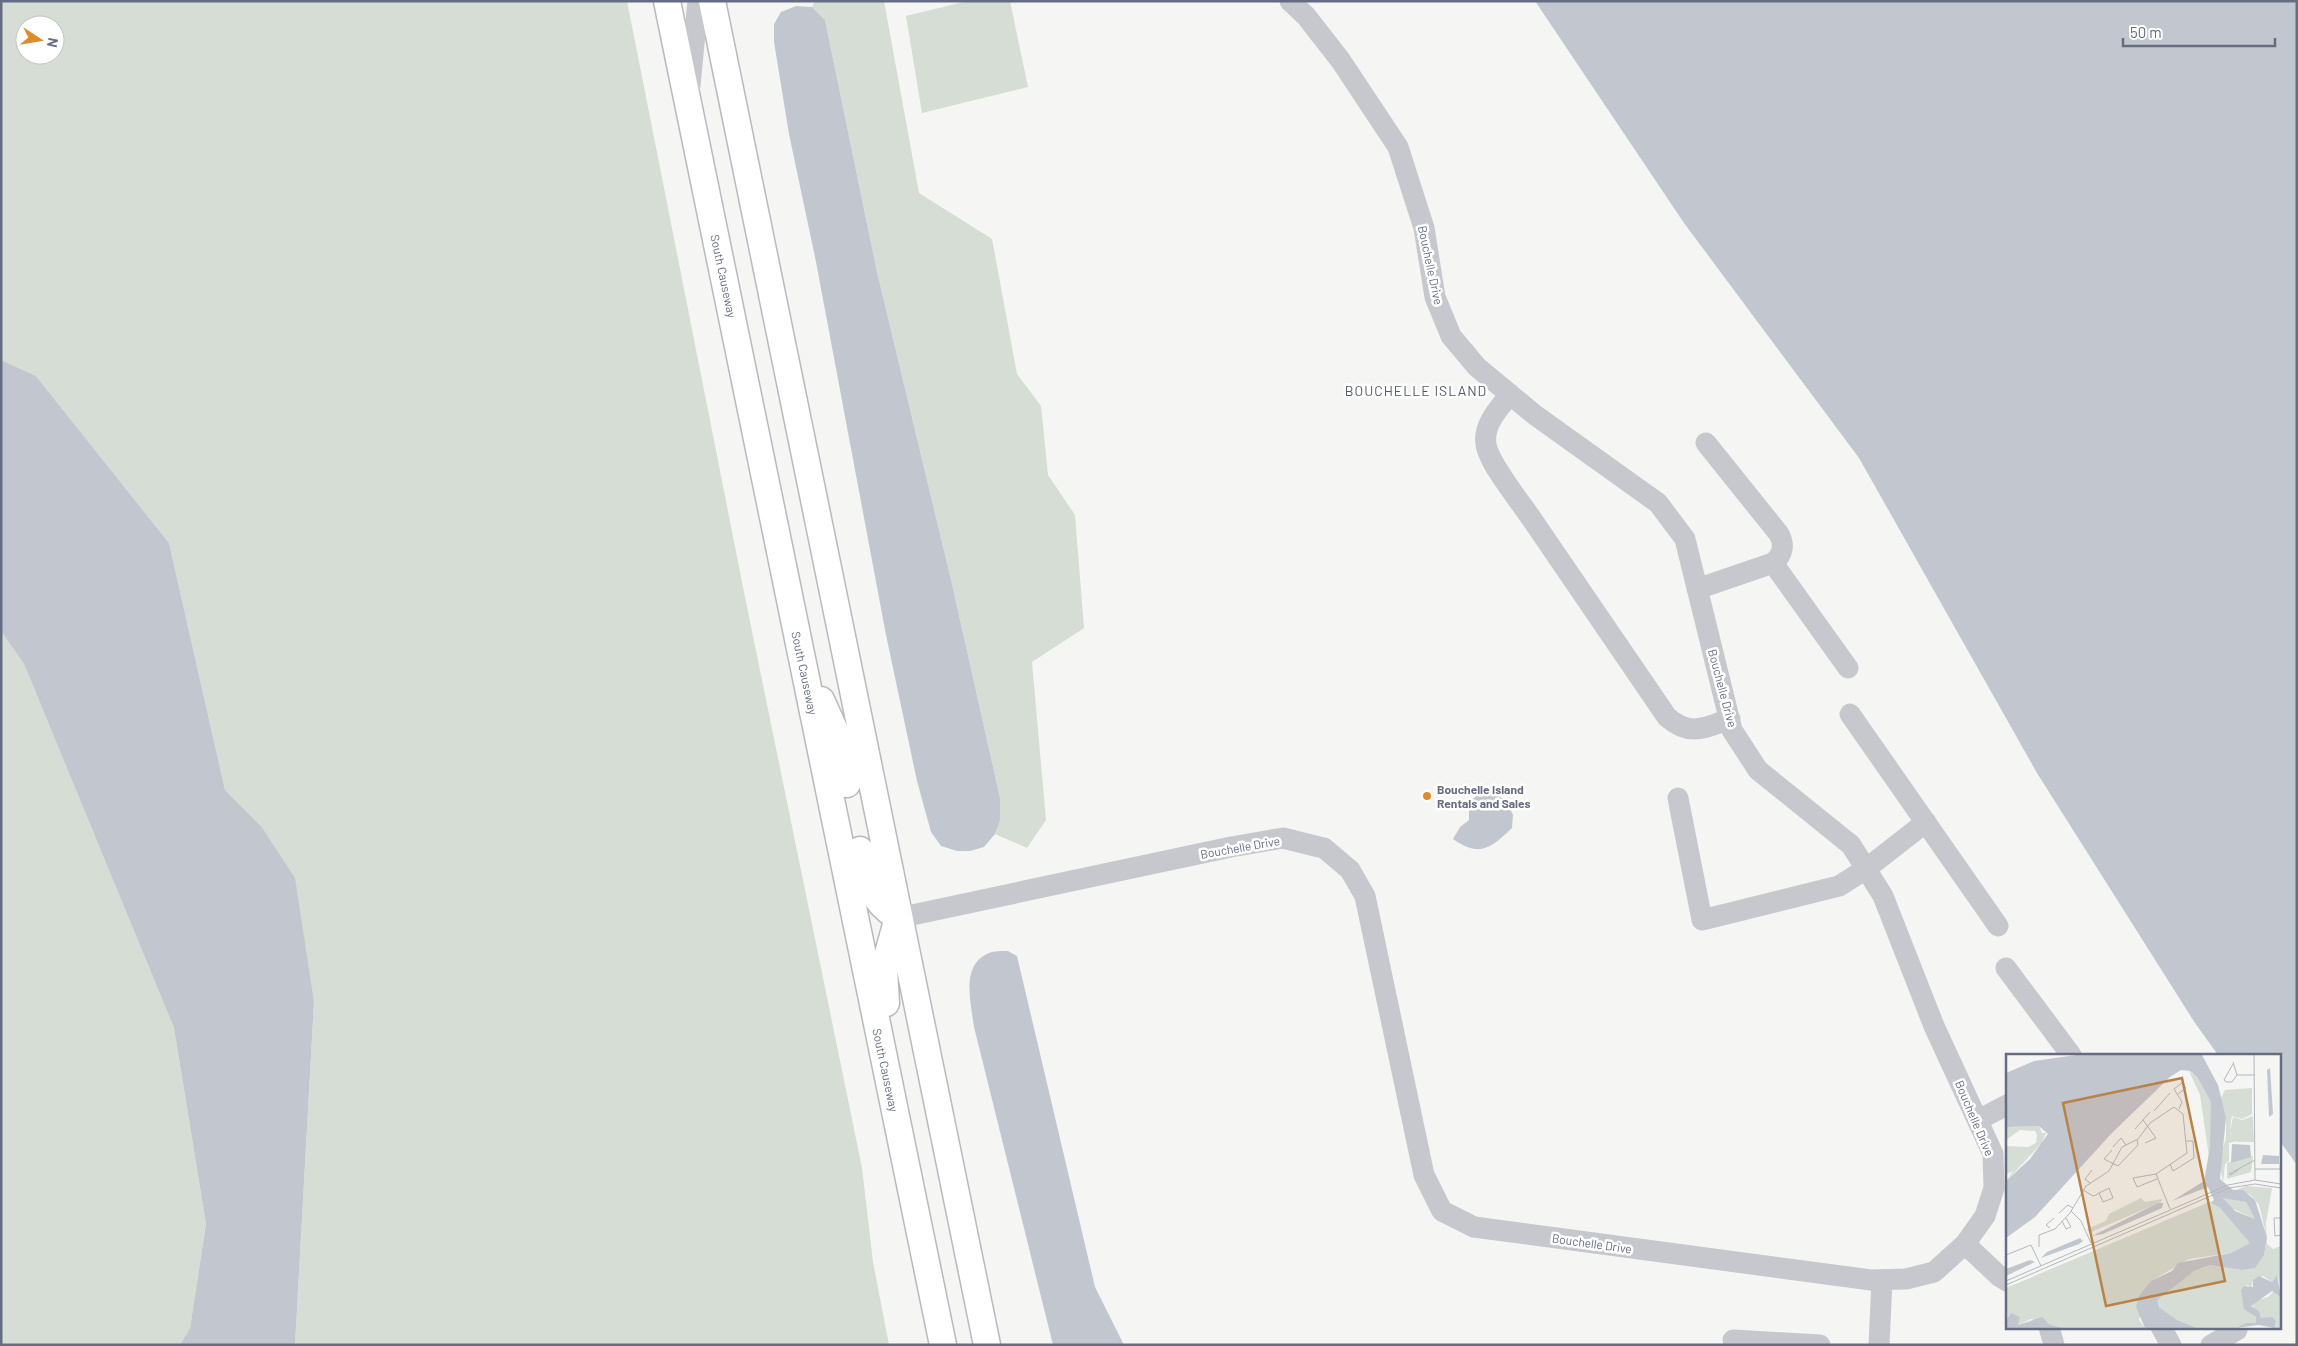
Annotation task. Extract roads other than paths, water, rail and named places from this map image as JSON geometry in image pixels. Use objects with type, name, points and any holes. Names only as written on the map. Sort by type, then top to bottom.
[{"type":"main road","name":"South Causeway","points":[[667,1],[942,1345]]},
{"type":"main road","points":[[712,1],[986,1345]]},
{"type":"main road","points":[[803,663],[836,733],[866,883],[887,911],[898,918]]},
{"type":"main road","points":[[889,1084],[884,968],[898,918]]},
{"type":"street","points":[[689,105],[692,47],[698,1]]},
{"type":"street","name":"Bouchelle Drive","points":[[898,918],[1283,838],[1324,848],[1350,870],[1365,896],[1424,1175],[1442,1211],[1474,1227],[1861,1279],[1882,1280],[1906,1279],[1934,1272],[1965,1244],[1985,1216],[1994,1188],[1993,1154],[1934,1026],[1883,896],[1851,845],[1758,770],[1732,730],[1685,539],[1658,503],[1535,415],[1477,367],[1451,336],[1435,298],[1424,228],[1398,147],[1341,60],[1306,16],[1290,1]]},
{"type":"street","points":[[1510,394],[1488,423],[1485,435],[1490,457],[1667,717],[1675,725],[1687,730],[1700,730],[1730,719]]},
{"type":"street","points":[[1697,589],[1773,563],[1781,554],[1781,539],[1706,443]]},
{"type":"street","points":[[1773,563],[1848,668]]},
{"type":"street","points":[[1850,714],[1998,926]]},
{"type":"street","points":[[1678,798],[1702,920],[1839,886],[1866,869],[1926,822]]},
{"type":"street","points":[[2006,968],[2070,1054]]},
{"type":"street","points":[[1978,1120],[2006,1106]]},
{"type":"street","points":[[1965,1244],[2006,1280]]},
{"type":"street","points":[[1879,1345],[1882,1280]]},
{"type":"street","points":[[2049,1328],[2054,1345]]},
{"type":"street","points":[[2162,1328],[2171,1345]]},
{"type":"street","points":[[2212,1345],[2237,1330],[2236,1328]]},
{"type":"street","points":[[1733,1340],[1820,1345]]},
{"type":"place","name":"Bouchelle Island Rentals and Sales","points":[[1427,796]]},
{"type":"district","name":"BOUCHELLE ISLAND","points":[[1416,390]]}]
